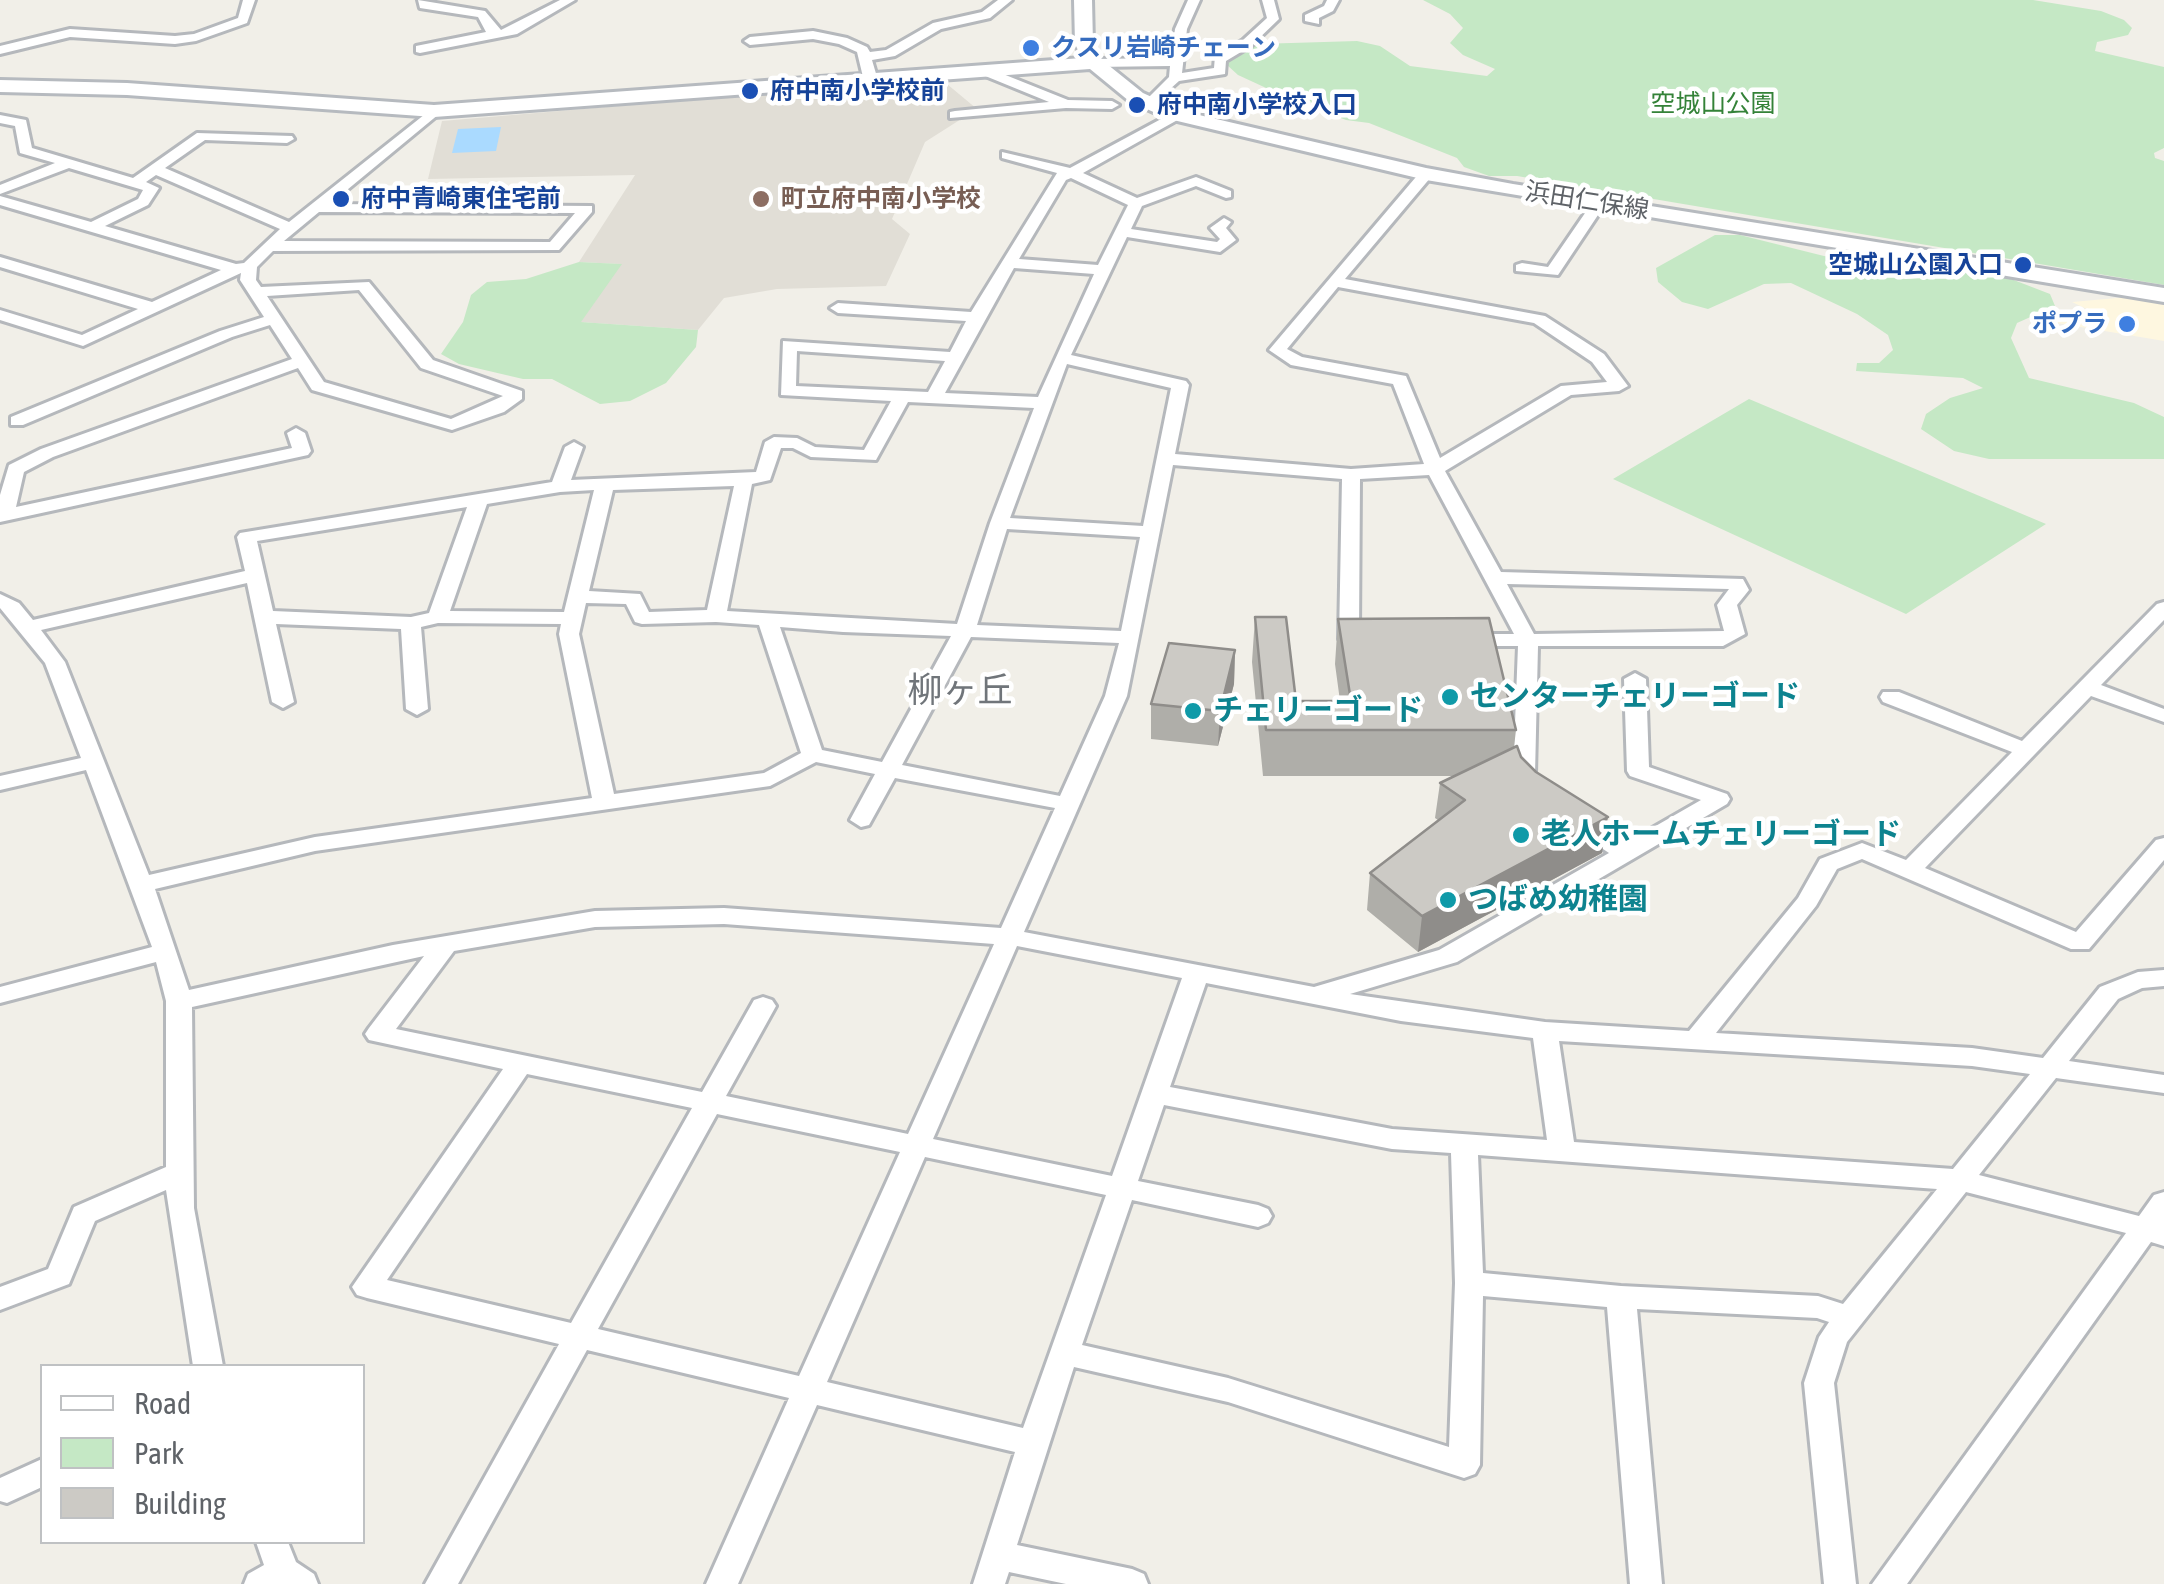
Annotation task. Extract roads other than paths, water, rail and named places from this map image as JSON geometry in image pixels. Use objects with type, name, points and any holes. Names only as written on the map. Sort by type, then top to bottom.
[{"type":"main road","points":[[0,86],[126,89],[434,112],[867,67],[983,70],[1094,64],[1084,44],[1083,0]]},
{"type":"main road","name":"浜田仁保線","points":[[1094,64],[1148,104],[1176,115],[1426,174],[2164,295]]},
{"type":"street","points":[[0,50],[70,34],[175,40],[196,37],[243,20],[249,0]]},
{"type":"street","points":[[424,0],[424,6],[481,14],[491,30],[500,34]]},
{"type":"street","points":[[420,49],[530,25],[569,0]]},
{"type":"street","points":[[750,41],[813,35],[843,40],[863,50],[867,67],[937,26],[986,15],[1006,0]]},
{"type":"street","points":[[1148,104],[1175,78],[1181,29],[1194,0]]},
{"type":"street","points":[[1175,78],[1220,71],[1220,59],[1246,44],[1273,20],[1268,0]]},
{"type":"street","points":[[1315,21],[1309,18],[1312,14],[1329,8],[1333,0]]},
{"type":"street","points":[[1094,64],[1179,62]]},
{"type":"street","points":[[983,70],[1066,104]]},
{"type":"street","points":[[955,115],[1066,104],[1112,104]]},
{"type":"street","points":[[0,315],[83,341],[242,268],[434,112]]},
{"type":"street","points":[[934,398],[976,318],[1060,177],[1176,115]]},
{"type":"street","points":[[0,118],[21,123],[25,150],[152,188],[143,202],[92,227]]},
{"type":"street","points":[[135,183],[202,136],[286,139]]},
{"type":"street","points":[[1006,155],[1072,173],[1136,204]]},
{"type":"street","points":[[0,190],[66,164]]},
{"type":"street","points":[[155,169],[290,228]]},
{"type":"street","points":[[1426,174],[1277,350],[1297,360],[1400,380],[1435,469],[1528,640],[1524,775],[1549,804],[1626,853]]},
{"type":"street","points":[[861,820],[965,630],[999,523],[1060,358],[1136,204],[1196,181],[1226,194]]},
{"type":"street","points":[[0,200],[242,268],[248,280],[318,386],[452,425],[498,408],[516,395],[427,364],[364,285],[256,292]]},
{"type":"street","points":[[1522,268],[1552,272],[1599,203]]},
{"type":"street","points":[[268,246],[554,247],[587,210],[315,208]]},
{"type":"street","points":[[1122,232],[1220,247],[1228,240],[1218,228],[1224,222]]},
{"type":"street","points":[[1008,263],[1103,270]]},
{"type":"street","points":[[4,267],[153,308]]},
{"type":"street","points":[[1166,459],[1350,474],[1435,469],[1567,390],[1619,386],[1598,358],[1539,319],[1335,282]]},
{"type":"street","points":[[838,308],[976,318]]},
{"type":"street","points":[[18,421],[226,334],[274,319]]},
{"type":"street","points":[[955,356],[789,345],[788,391],[1044,403]]},
{"type":"street","points":[[722,1584],[1116,696],[1180,385],[1060,358]]},
{"type":"street","points":[[296,433],[302,451],[2,515],[15,469],[47,453],[302,361]]},
{"type":"street","points":[[284,702],[247,538],[560,486],[744,480],[764,476],[774,442],[797,443],[811,452],[870,456],[902,397]]},
{"type":"street","points":[[560,486],[574,447]]},
{"type":"street","points":[[1350,474],[1348,639],[1388,640]]},
{"type":"street","points":[[716,616],[744,480]]},
{"type":"street","points":[[604,802],[569,634],[605,484]]},
{"type":"street","points":[[438,617],[479,499]]},
{"type":"street","points":[[999,523],[1151,532]]},
{"type":"street","points":[[28,627],[255,574]]},
{"type":"street","points":[[1448,640],[1723,640],[1735,634],[1727,605],[1739,590],[1736,583],[1494,578]]},
{"type":"street","points":[[265,617],[411,623],[633,598],[642,618],[716,616],[1130,637]]},
{"type":"street","points":[[0,600],[12,607],[55,662],[165,952],[179,1001],[180,1208],[208,1364]]},
{"type":"street","points":[[1910,870],[2164,608]]},
{"type":"street","points":[[768,620],[813,755]]},
{"type":"street","points":[[411,623],[417,709]]},
{"type":"street","points":[[1314,995],[1448,956],[1719,799],[1638,771],[1636,679]]},
{"type":"street","points":[[2087,687],[2164,716]]},
{"type":"street","points":[[1891,697],[2024,750]]},
{"type":"street","points":[[140,884],[315,844],[770,779],[813,755],[1068,804]]},
{"type":"street","points":[[0,784],[92,762]]},
{"type":"street","points":[[1696,1040],[1808,900],[1828,864],[1862,850],[2080,942],[2161,853]]},
{"type":"street","points":[[179,1001],[446,944],[595,919],[724,916],[1010,937],[1314,995],[1545,1031],[1972,1057],[2164,1084]]},
{"type":"street","points":[[446,944],[378,1034],[1258,1216]]},
{"type":"street","points":[[0,995],[165,952]]},
{"type":"street","points":[[1132,1584],[994,1570],[1033,1443],[1197,972]]},
{"type":"street","points":[[1840,1584],[1819,1383],[1834,1338],[2109,993],[2138,980],[2164,978]]},
{"type":"street","points":[[441,1584],[763,1006]]},
{"type":"street","points":[[1545,1031],[1562,1151]]},
{"type":"street","points":[[520,1064],[367,1288],[578,1334],[1033,1443]]},
{"type":"street","points":[[1155,1094],[1392,1139],[1959,1180],[2155,1232]]},
{"type":"street","points":[[1064,1353],[1228,1390],[1464,1465],[1469,1283],[1464,1144]]},
{"type":"street","points":[[0,1300],[59,1276],[84,1214],[180,1172]]},
{"type":"street","points":[[1888,1584],[2155,1232],[2164,1202]]},
{"type":"street","points":[[1469,1283],[1621,1297],[1818,1307],[1850,1318]]},
{"type":"street","points":[[1621,1297],[1646,1584]]},
{"type":"street","points":[[7,1490],[40,1473]]},
{"type":"water","points":[[501,127],[496,151],[452,153],[458,129]]},
{"type":"place","name":"クスリ岩崎チェーン","points":[[1031,48]]},
{"type":"place","name":"府中南小学校前","points":[[750,91]]},
{"type":"place","name":"府中南小学校入口","points":[[1137,105]]},
{"type":"place","name":"府中青崎東住宅前","points":[[341,199]]},
{"type":"place","name":"町立府中南小学校","points":[[761,199]]},
{"type":"place","name":"空城山公園入口","points":[[2023,265]]},
{"type":"place","name":"ポプラ","points":[[2127,324]]},
{"type":"place","name":"センターチェリーゴード","points":[[1450,697]]},
{"type":"place","name":"チェリーゴード","points":[[1193,711]]},
{"type":"place","name":"老人ホームチェリーゴード","points":[[1521,835]]},
{"type":"place","name":"つばめ幼稚園","points":[[1448,900]]},
{"type":"district","name":"柳ヶ丘","points":[[960,691]]},
{"type":"park label","name":"空城山公園","points":[[1713,104]]}]
